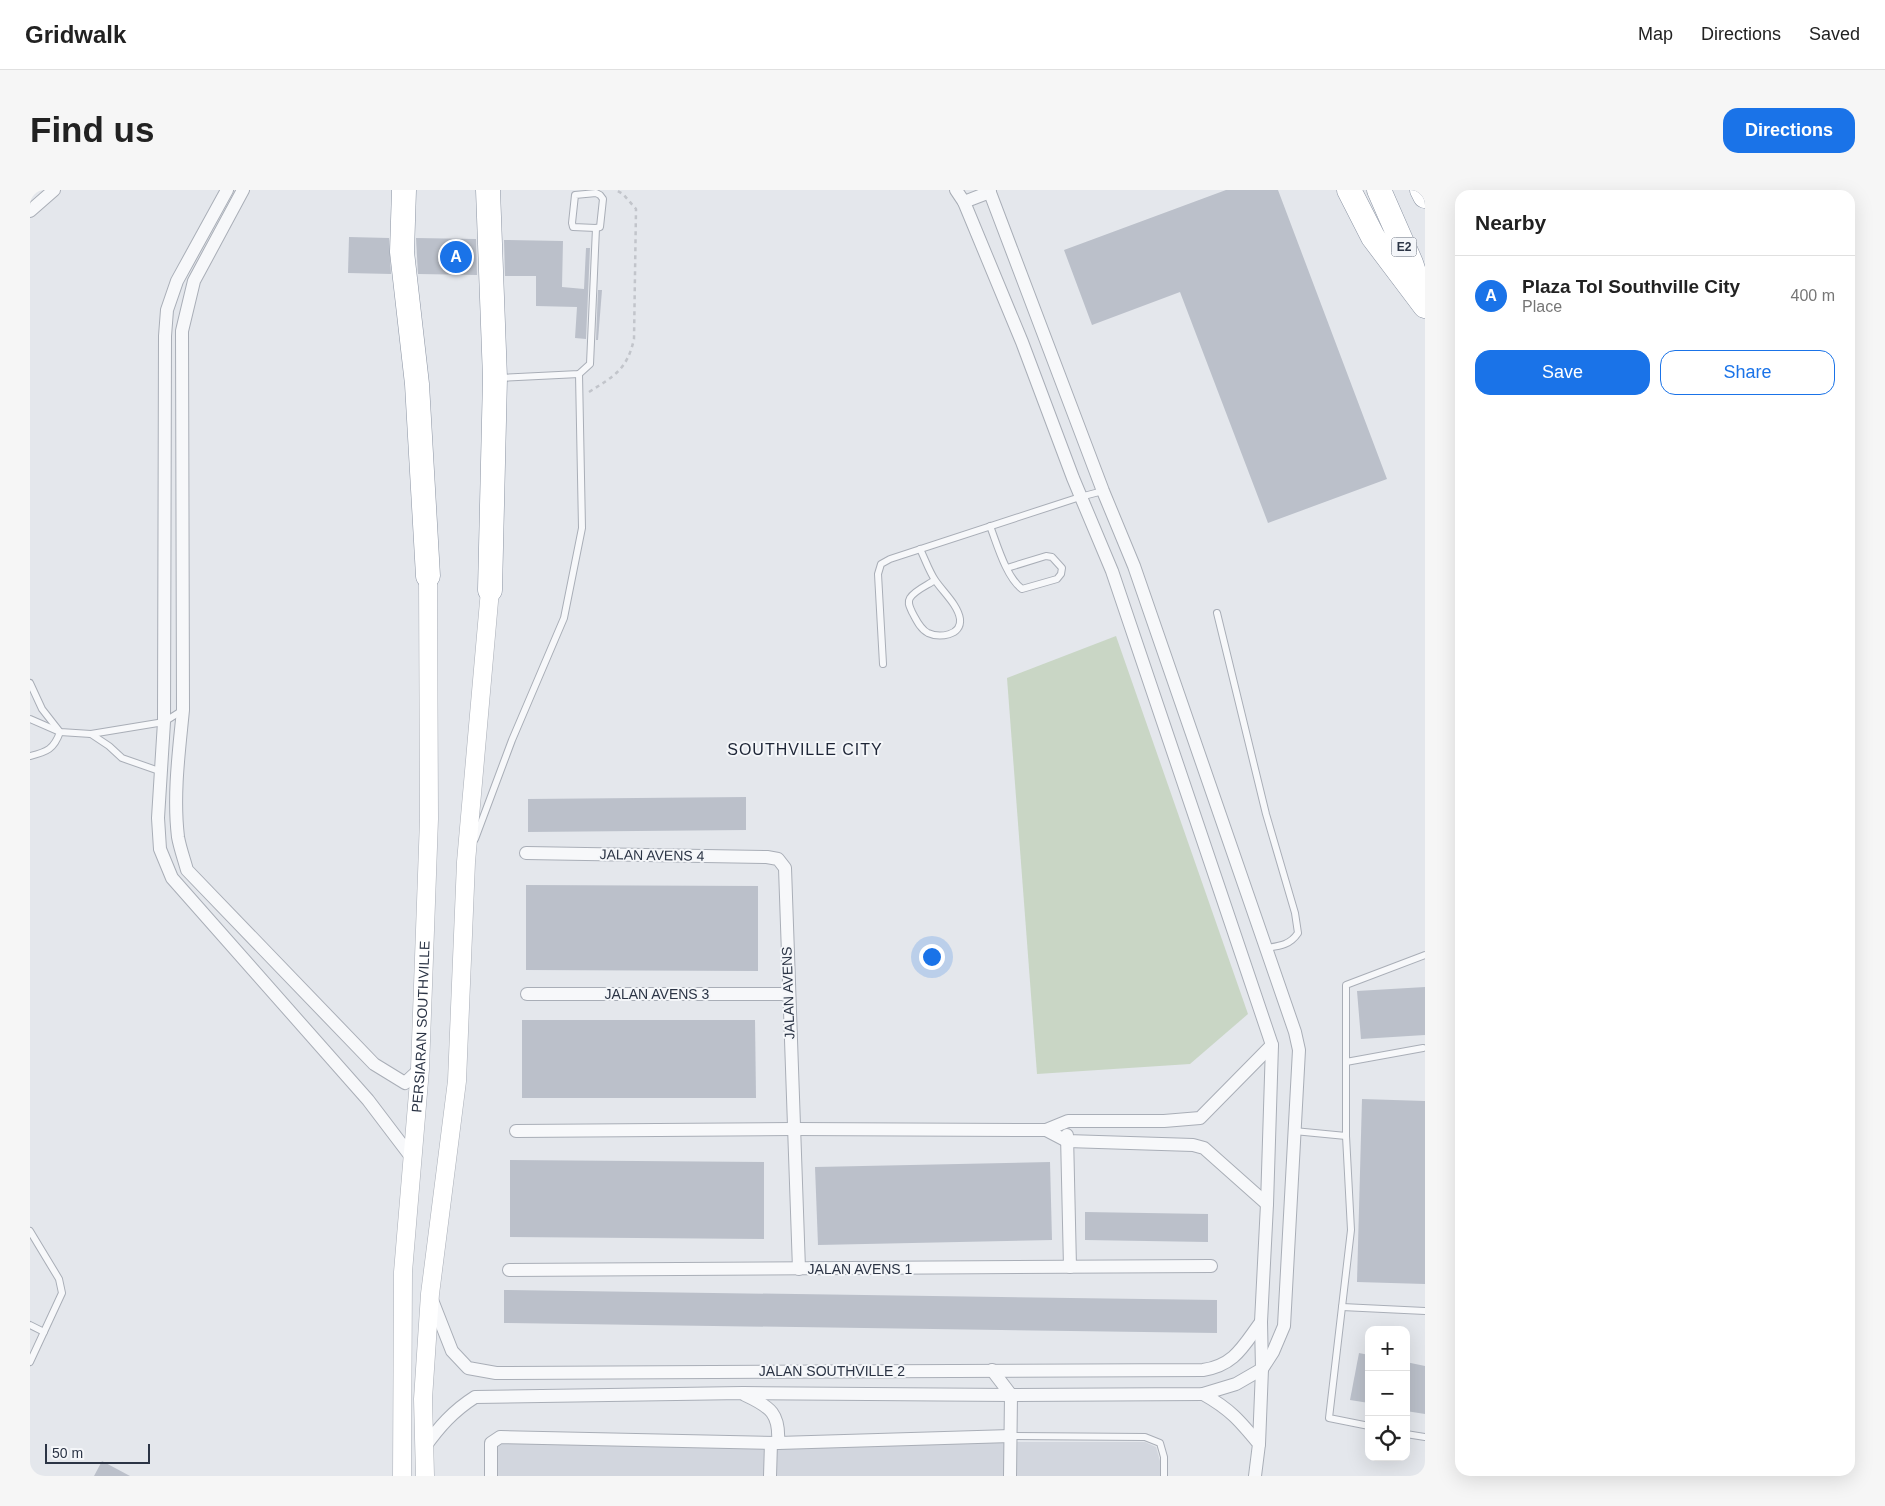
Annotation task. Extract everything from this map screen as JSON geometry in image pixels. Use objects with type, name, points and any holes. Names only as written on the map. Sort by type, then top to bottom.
[{"type":"highway","points":[[404,190],[402,252],[417,384],[428,576]]},
{"type":"highway","points":[[488,190],[495,378],[490,590]]},
{"type":"highway","points":[[1349,190],[1374,237],[1425,306]]},
{"type":"highway","name":"E2","points":[[1379,190],[1411,263],[1425,306]]},
{"type":"highway","points":[[1422,190],[1425,196]]},
{"type":"main road","name":"PERSIARAN SOUTHVILLE","points":[[402,1476],[403,1272],[420,1069],[429,819],[428,576]]},
{"type":"main road","points":[[425,1476],[423,1399],[430,1294],[457,1081],[466,862],[490,590]]},
{"type":"street","points":[[227,190],[177,281],[167,310],[165,356],[164,722],[158,818],[160,849],[172,878],[368,1100],[412,1158]]},
{"type":"street","points":[[243,190],[194,281],[182,331],[183,710],[178,766],[178,838],[187,870],[374,1064],[406,1083],[420,1069]]},
{"type":"street","points":[[956,190],[964,202],[1022,342],[1080,496],[1112,571],[1272,1045],[1261,1322],[1262,1369],[1259,1444],[1255,1476]]},
{"type":"street","points":[[964,202],[990,191],[1134,566],[1295,1032],[1298,1050],[1284,1326],[1273,1352],[1262,1369],[1236,1384],[1203,1394]]},
{"type":"street","points":[[30,211],[50,192]]},
{"type":"street","name":"JALAN AVENS 4","points":[[526,853],[767,856],[778,859]]},
{"type":"street","name":"JALAN AVENS","points":[[778,859],[785,868],[799,1269]]},
{"type":"street","name":"JALAN AVENS 3","points":[[527,994],[788,994]]},
{"type":"street","points":[[516,1132],[793,1129],[1046,1130],[1068,1121],[1164,1122],[1200,1118],[1272,1045]]},
{"type":"street","points":[[1113,1120],[1114,1143]]},
{"type":"street","points":[[1068,1121],[1070,1267]]},
{"type":"street","points":[[1164,1122],[1165,1144]]},
{"type":"street","points":[[1046,1130],[1067,1142],[1193,1145],[1204,1148],[1267,1204]]},
{"type":"street","name":"JALAN AVENS 1","points":[[509,1270],[1211,1266]]},
{"type":"street","name":"JALAN SOUTHVILLE 2","points":[[430,1294],[452,1350],[468,1368],[496,1373],[1203,1370],[1218,1368],[1232,1360],[1261,1322]]},
{"type":"street","points":[[992,1370],[1011,1395],[1010,1476]]},
{"type":"street","points":[[743,1393],[764,1403],[776,1417],[779,1430],[774,1443],[770,1476]]},
{"type":"street","name":"JALAN SOUTHVILLE 2","points":[[424,1448],[442,1424],[460,1407],[475,1397],[743,1393],[1203,1394]]},
{"type":"street","points":[[1203,1394],[1222,1404],[1235,1415],[1259,1444]]},
{"type":"street","points":[[490,1476],[491,1443],[500,1437],[774,1443],[1011,1436]]},
{"type":"lane","points":[[596,194],[600,195],[603,199],[602,222],[600,227],[596,228],[573,227],[574,195],[596,194]]},
{"type":"lane","points":[[495,378],[579,374],[590,364],[596,228]]},
{"type":"lane","points":[[466,862],[512,740],[564,618],[582,528],[579,374]]},
{"type":"lane","points":[[883,664],[878,574],[881,564],[920,549],[1080,496],[1104,490]]},
{"type":"lane","points":[[990,526],[1007,568],[1014,583],[1022,589],[1057,580],[1062,568],[1052,557],[1046,556],[1007,568]]},
{"type":"lane","points":[[920,549],[935,580],[950,600],[960,618],[959,627],[954,633],[949,635],[929,634],[918,623],[908,604],[909,599],[914,594],[935,580]]},
{"type":"lane","points":[[1217,613],[1266,814],[1295,913],[1298,933],[1292,941],[1281,946],[1266,948]]},
{"type":"lane","points":[[30,683],[42,709],[60,732]]},
{"type":"lane","points":[[30,719],[60,732],[91,734],[164,722],[183,710]]},
{"type":"lane","points":[[30,756],[46,752],[56,742],[60,732]]},
{"type":"lane","points":[[91,734],[109,746],[122,758],[162,772]]},
{"type":"lane","points":[[1365,1425],[1329,1418],[1351,1230],[1346,1136],[1346,986],[1425,955]]},
{"type":"lane","points":[[1346,1062],[1423,1048]]},
{"type":"lane","points":[[1294,1130],[1346,1136]]},
{"type":"lane","points":[[30,1231],[59,1279],[62,1293],[30,1362]]},
{"type":"lane","points":[[1342,1307],[1425,1311]]},
{"type":"lane","points":[[30,1325],[44,1332]]},
{"type":"lane","points":[[1410,1435],[1425,1438]]},
{"type":"lane","points":[[1011,1436],[1145,1437],[1160,1443],[1164,1457],[1164,1476]]},
{"type":"path","points":[[579,406],[588,392],[614,376],[630,356],[634,339],[636,209],[623,194],[616,190]]},
{"type":"shaded area","points":[[503,1442],[779,1449],[1020,1442],[1145,1442],[1156,1447],[1160,1461],[1160,1476],[498,1476],[497,1446]]},
{"type":"green space","points":[[1116,636],[1248,1014],[1190,1064],[1037,1074],[1007,678]]},
{"type":"building","points":[[1226,190],[1278,190],[1387,479],[1268,523],[1180,292],[1092,325],[1064,250]]},
{"type":"building","points":[[349,237],[389,238],[391,274],[348,273]]},
{"type":"building","points":[[416,238],[476,239],[477,275],[418,274]]},
{"type":"building","points":[[504,240],[563,241],[562,287],[584,289],[586,248],[590,248],[586,339],[575,338],[577,307],[536,306],[536,276],[505,276]]},
{"type":"building","points":[[598,290],[602,290],[598,340],[596,340]]},
{"type":"building","points":[[746,797],[746,830],[528,832],[528,799]]},
{"type":"building","points":[[526,885],[758,886],[758,971],[526,970]]},
{"type":"building","points":[[1425,987],[1425,1035],[1361,1039],[1357,991]]},
{"type":"building","points":[[522,1020],[755,1020],[756,1098],[522,1098]]},
{"type":"building","points":[[1362,1099],[1425,1101],[1425,1284],[1357,1282]]},
{"type":"building","points":[[510,1160],[764,1162],[764,1239],[510,1237]]},
{"type":"building","points":[[1050,1162],[1052,1240],[818,1245],[815,1167]]},
{"type":"building","points":[[1085,1212],[1208,1214],[1208,1242],[1085,1240]]},
{"type":"building","points":[[504,1290],[1217,1300],[1217,1333],[504,1323]]},
{"type":"building","points":[[1359,1353],[1365,1354],[1365,1402],[1350,1400]]},
{"type":"building","points":[[1410,1363],[1425,1366],[1425,1414],[1410,1412]]},
{"type":"building","points":[[102,1461],[130,1476],[94,1476]]},
{"type":"place","name":"Plaza Tol Southville City","points":[[456,257]]},
{"type":"district","name":"SOUTHVILLE CITY","points":[[805,749]]}]
